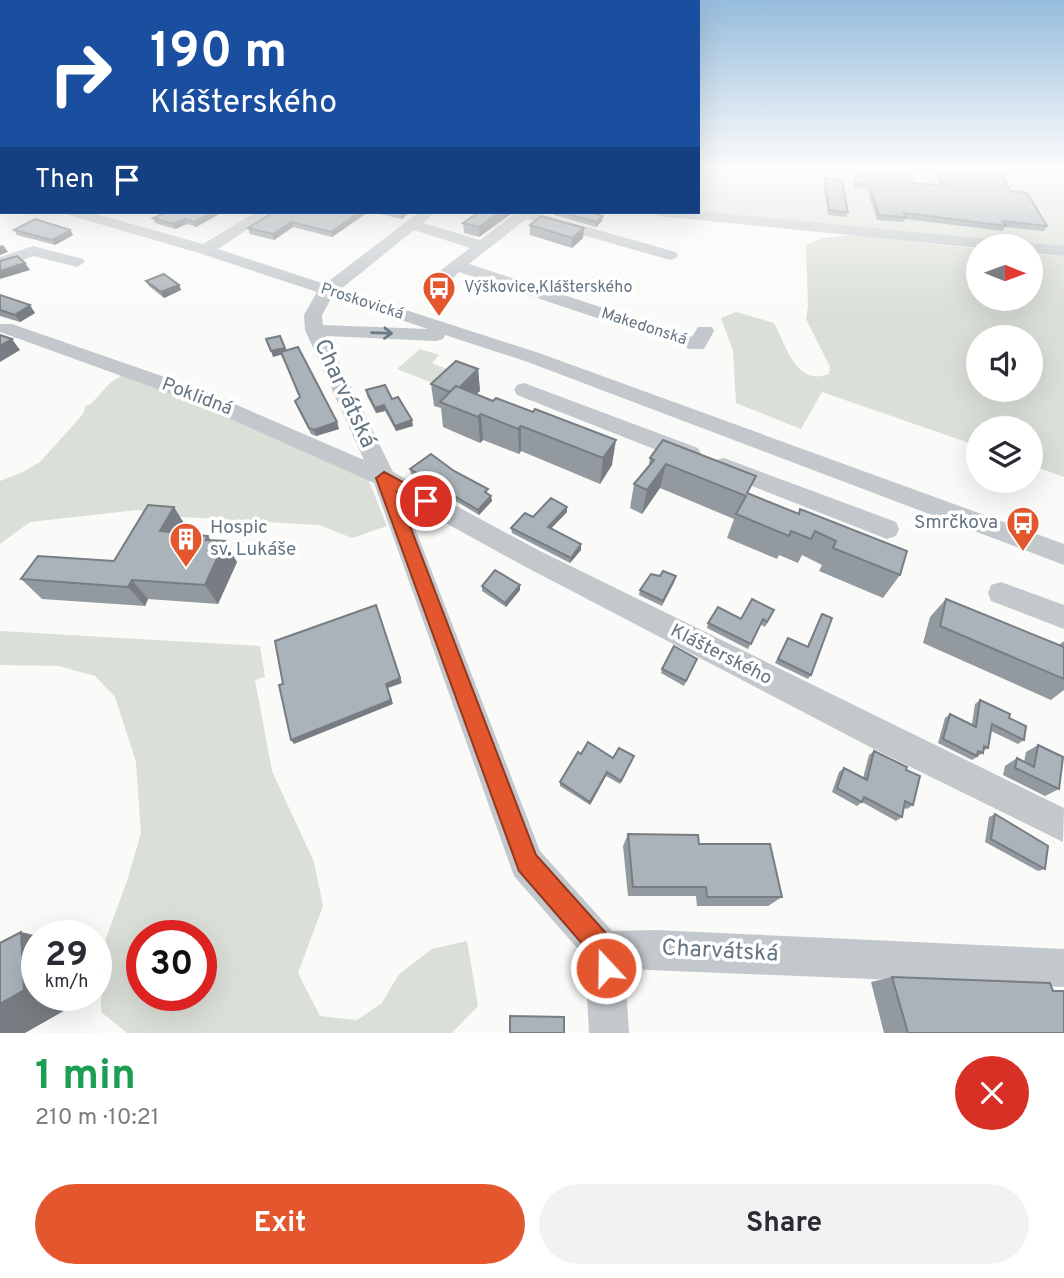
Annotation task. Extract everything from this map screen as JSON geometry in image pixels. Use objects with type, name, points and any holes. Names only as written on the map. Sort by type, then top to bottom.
[{"type":"street","name":"Proskovická","points":[[89,216],[205,250],[532,357],[1064,555]]},
{"type":"street","points":[[327,291],[423,216]]},
{"type":"street","points":[[412,225],[482,246],[520,216]]},
{"type":"street","points":[[537,216],[653,245],[670,255]]},
{"type":"street","points":[[702,216],[966,242]]},
{"type":"street","points":[[205,250],[240,218]]},
{"type":"street","points":[[11,244],[77,262]]},
{"type":"street","name":"Makedonská","points":[[482,246],[452,270],[697,345],[705,331]]},
{"type":"street","points":[[1043,249],[1064,251]]},
{"type":"street","points":[[0,263],[33,251]]},
{"type":"street","name":"Charvátská","points":[[327,291],[313,315],[314,330],[384,478],[527,863],[604,950],[670,949],[1064,968]]},
{"type":"street","name":"Poklidná","points":[[5,328],[195,395],[384,478]]},
{"type":"street","points":[[314,330],[462,334]]},
{"type":"street","points":[[524,390],[887,529]]},
{"type":"street","points":[[627,429],[648,402]]},
{"type":"street","name":"Klášterského","points":[[384,478],[592,589],[1063,825]]},
{"type":"street","points":[[1001,593],[1064,617]]},
{"type":"street","points":[[604,950],[609,1033]]},
{"type":"shaded area","points":[[721,216],[1064,216],[1064,249],[1043,247],[1043,234],[966,234],[966,240]]},
{"type":"shaded area","points":[[853,235],[966,248],[966,312],[1043,312],[1043,255],[1064,256],[1064,477],[1043,469],[1043,416],[966,416],[966,442],[822,392],[801,429],[736,403],[733,351],[721,318],[736,312],[774,323],[794,362],[808,375],[829,374],[830,367],[806,319],[806,245],[822,238]]},
{"type":"shaded area","points":[[420,349],[439,355],[432,363],[459,374],[445,388],[397,369]]},
{"type":"shaded area","points":[[128,372],[367,476],[387,526],[352,538],[319,525],[182,517],[137,510],[30,522],[0,544],[0,481],[40,462],[83,414],[86,405],[90,405],[111,382]]},
{"type":"shaded area","points":[[0,631],[260,646],[265,677],[255,680],[272,771],[314,862],[323,906],[298,973],[320,1016],[357,1020],[382,1003],[399,974],[432,949],[467,941],[478,1006],[452,1033],[127,1033],[101,1012],[112,1011],[112,922],[141,833],[136,762],[115,697],[95,676],[59,666],[0,665]]},
{"type":"building","points":[[206,216],[194,222],[185,219],[173,224],[153,218]]},
{"type":"building","points":[[267,216],[353,216],[331,232],[291,222],[273,234],[248,228]]},
{"type":"building","points":[[473,216],[494,216],[479,227],[463,223]]},
{"type":"building","points":[[542,216],[584,228],[572,238],[530,225]]},
{"type":"building","points":[[575,216],[603,216],[596,222]]},
{"type":"building","points":[[929,216],[1041,216],[1047,226],[1003,221],[1006,226]]},
{"type":"building","points":[[35,219],[70,230],[52,240],[14,230]]},
{"type":"building","points":[[17,256],[25,263],[0,271],[0,261]]},
{"type":"building","points":[[164,274],[179,285],[161,292],[146,281]]},
{"type":"building","points":[[0,295],[30,305],[15,315],[0,310]]},
{"type":"building","points":[[0,335],[12,339],[0,346]]},
{"type":"building","points":[[280,336],[285,348],[271,351],[266,339]]},
{"type":"building","points":[[298,347],[337,422],[314,430],[309,428],[295,401],[300,397],[281,352]]},
{"type":"building","points":[[456,361],[478,369],[459,388],[456,386],[450,392],[431,384]]},
{"type":"building","points":[[385,385],[392,399],[398,397],[412,420],[395,426],[384,405],[375,408],[366,390]]},
{"type":"building","points":[[456,386],[493,401],[496,398],[533,412],[535,409],[616,440],[603,458],[521,426],[518,429],[440,402]]},
{"type":"building","points":[[663,440],[756,476],[747,493],[799,514],[800,509],[907,551],[900,575],[833,548],[836,541],[815,531],[811,539],[791,531],[789,536],[736,514],[746,496],[666,464],[647,490],[634,484],[654,460],[650,458]]},
{"type":"building","points":[[431,454],[454,471],[488,489],[485,492],[491,496],[478,510],[410,469]]},
{"type":"building","points":[[551,498],[567,507],[548,527],[581,544],[571,558],[511,528],[525,513],[533,517]]},
{"type":"building","points":[[148,505],[174,507],[160,531],[208,536],[206,540],[225,541],[205,585],[132,580],[128,587],[21,579],[38,556],[114,561]]},
{"type":"building","points":[[495,570],[520,585],[505,603],[482,586]]},
{"type":"building","points":[[663,571],[676,576],[663,601],[640,590],[651,574],[660,576]]},
{"type":"building","points":[[752,599],[774,610],[767,622],[763,619],[751,644],[708,623],[718,607],[741,619]]},
{"type":"building","points":[[946,599],[1064,647],[1064,679],[940,626]]},
{"type":"building","points":[[376,605],[400,678],[386,684],[391,700],[291,740],[279,685],[283,684],[275,641]]},
{"type":"building","points":[[822,614],[832,618],[811,675],[778,659],[788,638],[808,647]]},
{"type":"building","points":[[674,646],[697,659],[686,681],[662,669]]},
{"type":"building","points":[[980,700],[1010,714],[1009,718],[1026,726],[1024,740],[992,724],[988,748],[984,746],[983,753],[978,751],[977,756],[943,739],[950,714],[976,727]]},
{"type":"building","points":[[588,742],[613,758],[619,748],[634,756],[621,781],[607,772],[590,802],[560,782],[578,752],[581,754]]},
{"type":"building","points":[[1038,745],[1063,757],[1059,789],[1015,768],[1017,758],[1034,767]]},
{"type":"building","points":[[874,751],[920,776],[913,805],[905,801],[902,817],[864,797],[862,802],[837,788],[844,768],[867,780]]},
{"type":"building","points":[[995,814],[1048,846],[1045,869],[991,839]]},
{"type":"building","points":[[628,834],[698,835],[699,844],[770,844],[782,897],[707,897],[706,887],[633,887]]},
{"type":"building","points":[[21,932],[21,992],[0,1004],[0,943]]},
{"type":"building","points":[[892,977],[1050,983],[1053,991],[1064,991],[1064,1033],[908,1033]]},
{"type":"building","points":[[510,1016],[564,1017],[564,1033],[510,1033]]},
{"type":"place","name":"Výškovice,Klášterského","points":[[439,318]]},
{"type":"place","name":"Smrčkova","points":[[1023,553]]},
{"type":"place","name":"Hospic sv. Lukáše","points":[[186,569]]},
{"type":"route","points":[[426,501],[384,478],[527,863],[604,950],[606,968]]}]
